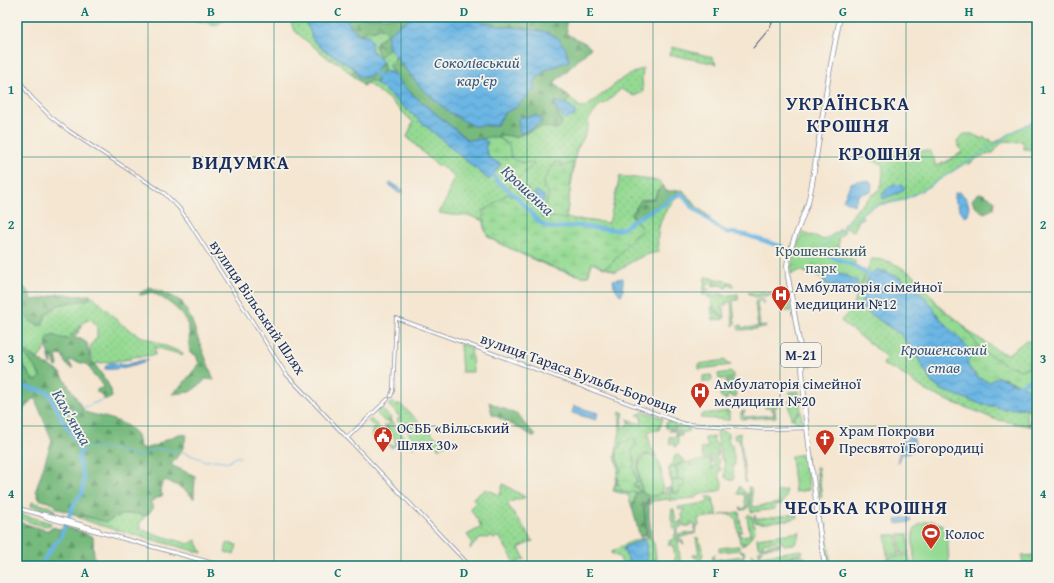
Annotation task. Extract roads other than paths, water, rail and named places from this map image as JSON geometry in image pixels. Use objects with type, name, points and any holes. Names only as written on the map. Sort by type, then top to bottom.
[{"type":"highway","name":"М-21","points":[[825,566],[807,428],[801,352],[787,265],[792,245],[808,203],[840,17]]},
{"type":"main road","points":[[17,508],[223,566]]},
{"type":"street","name":"вулиця Вільський Шлях","points":[[17,77],[31,97],[50,116],[75,135],[157,188],[174,203],[189,222],[284,371],[470,566]]},
{"type":"street","name":"вулиця Тараса Бульби-Боровця","points":[[391,396],[393,390],[396,318],[679,422],[766,429],[807,428]]},
{"type":"street","points":[[347,438],[388,399]]},
{"type":"water","points":[[302,17],[340,17],[347,21],[358,34],[368,35],[372,43],[371,50],[383,62],[370,76],[363,78],[359,77],[355,69],[324,50],[313,40],[309,28]]},
{"type":"water","name":"Соколівський кар'єр","points":[[416,17],[464,17],[499,26],[547,32],[558,38],[566,49],[569,61],[547,69],[536,79],[533,91],[515,108],[504,113],[497,125],[473,126],[450,113],[420,87],[388,46],[388,34],[404,22]]},
{"type":"water","points":[[384,71],[393,73],[404,87],[467,140],[482,139],[488,142],[485,147],[489,158],[501,164],[489,180],[376,83],[378,76]]},
{"type":"water","points":[[557,102],[572,107],[575,116],[565,119],[557,110],[555,103]]},
{"type":"water","points":[[536,115],[542,122],[520,133],[518,120],[520,117]]},
{"type":"water","points":[[856,181],[868,181],[872,184],[871,192],[859,194],[854,205],[843,200],[851,183]]},
{"type":"water","points":[[390,183],[403,190],[400,194],[389,185]]},
{"type":"water","points":[[894,184],[902,185],[905,188],[900,192],[883,199],[882,197],[885,191]]},
{"type":"water","points":[[537,191],[544,196],[544,200],[538,206],[535,206],[533,198]]},
{"type":"water","points":[[959,192],[964,196],[969,205],[968,215],[964,217],[955,200],[955,193]]},
{"type":"water","points":[[829,270],[856,280],[858,282],[855,292],[844,290],[824,282]]},
{"type":"water","name":"Крошенський став","points":[[877,270],[900,278],[927,299],[941,319],[967,347],[972,357],[967,361],[968,365],[975,375],[982,380],[990,382],[997,377],[1028,388],[1037,389],[1037,396],[1026,408],[1001,409],[994,406],[984,405],[942,390],[932,383],[912,348],[900,334],[861,308],[863,293],[869,275]]},
{"type":"water","points":[[623,278],[623,290],[622,294],[620,295],[614,286],[613,280]]},
{"type":"water","points":[[148,360],[126,367],[105,369],[105,367],[110,363],[126,364]]},
{"type":"water","points":[[574,406],[598,413],[596,420],[572,413]]},
{"type":"water","points":[[909,437],[914,439],[914,449],[908,454],[901,454],[897,464],[902,446]]},
{"type":"water","points":[[910,518],[911,522],[897,524],[896,520]]},
{"type":"water","points":[[644,538],[646,543],[647,561],[650,566],[631,566],[624,548]]},
{"type":"waterway","name":"Крошенка","points":[[370,69],[381,79]]},
{"type":"waterway","points":[[820,252],[822,248],[846,226],[865,211],[875,206],[900,201],[918,193],[1016,130],[1037,120]]},
{"type":"waterway","name":"Крошенка","points":[[490,171],[498,182],[517,197],[538,221],[545,226],[552,228],[584,226],[618,230],[666,203],[670,198],[682,194],[691,206],[722,230],[746,235],[783,247]]},
{"type":"waterway","name":"Крошенка","points":[[797,252],[812,258],[820,252],[852,265],[872,277]]},
{"type":"waterway","name":"Крошенка","points":[[1016,387],[1037,376]]},
{"type":"waterway","name":"Кам'янка","points":[[17,384],[48,392],[64,423],[76,440],[81,453],[78,459],[84,479],[82,493],[74,504],[60,538],[48,553],[41,566]]},
{"type":"waterway","points":[[83,408],[101,400]]},
{"type":"waterway","points":[[60,413],[79,410]]},
{"type":"waterway","points":[[81,453],[92,447],[102,447],[142,456],[148,451],[158,449],[180,451],[206,461],[216,460],[229,462],[235,457],[240,457]]},
{"type":"railway","points":[[753,48],[770,28],[774,17]]},
{"type":"place","name":"Амбулаторія сімейної медицини №12","points":[[781,312]]},
{"type":"place","name":"Амбулаторія сімейної медицини №20","points":[[700,409]]},
{"type":"place","name":"ОСББ «Вільський Шлях 30»","points":[[383,453]]},
{"type":"place","name":"Храм Покрови Пресвятої Богородиці","points":[[825,456]]},
{"type":"place","name":"Колос","points":[[931,550]]},
{"type":"district","name":"УКРАЇНСЬКА КРОШНЯ","points":[[848,114]]},
{"type":"district","name":"КРОШНЯ","points":[[880,153]]},
{"type":"district","name":"ВИДУМКА","points":[[241,162]]},
{"type":"district","name":"ЧЕСЬКА КРОШНЯ","points":[[866,507]]},
{"type":"park label","name":"Крошенський парк","points":[[821,258]]}]
